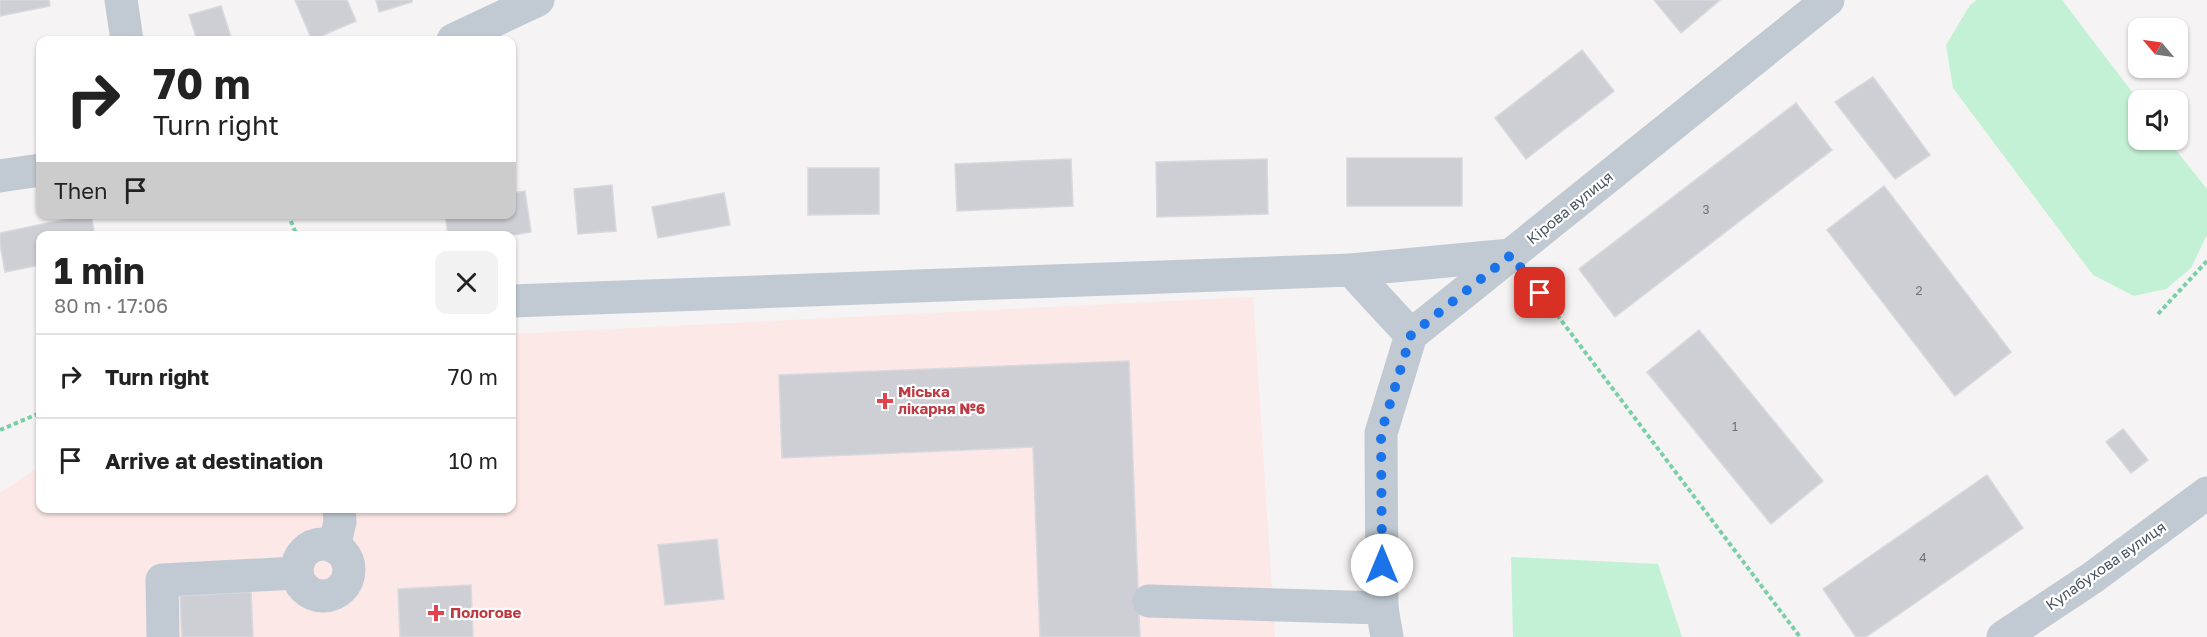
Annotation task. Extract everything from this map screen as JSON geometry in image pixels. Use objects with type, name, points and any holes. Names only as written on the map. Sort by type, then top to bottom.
[{"type":"street","points":[[121,0],[126,36]]},
{"type":"street","points":[[462,36],[538,0]]},
{"type":"street","name":"Кірова вулиця","points":[[1411,335],[1828,0]]},
{"type":"street","points":[[0,176],[36,171]]},
{"type":"street","points":[[516,301],[1351,270],[1511,255]]},
{"type":"street","points":[[1149,601],[1384,623],[1381,433],[1411,335],[1351,270]]},
{"type":"street","name":"Кулабухова вулиця","points":[[2003,637],[2092,578],[2207,493]]},
{"type":"street","points":[[338,526],[349,570],[348,579],[337,592],[320,596],[311,593],[300,581],[297,573],[298,565],[306,550],[321,544],[338,526]]},
{"type":"street","points":[[163,637],[162,580],[297,573]]},
{"type":"path","points":[[1511,255],[1800,637]]},
{"type":"path","points":[[2158,314],[2207,261]]},
{"type":"path","points":[[0,430],[36,415]]},
{"type":"shaded area","name":"Міська лікарня №6","points":[[1253,297],[1275,637],[0,637],[0,493],[36,469],[36,513],[516,513],[516,334]]},
{"type":"green space","points":[[1977,0],[2062,0],[2131,90],[2128,90],[2128,150],[2176,150],[2207,189],[2207,235],[2191,268],[2166,289],[2134,296],[2093,275],[1953,88],[1946,45],[1970,5]]},
{"type":"green space","points":[[1511,557],[1658,564],[1682,637],[1513,637]]},
{"type":"building","points":[[0,0],[49,0],[50,6],[0,16]]},
{"type":"building","points":[[295,0],[347,0],[356,21],[321,36],[310,36]]},
{"type":"building","points":[[376,0],[412,0],[412,2],[379,12]]},
{"type":"building","points":[[1654,0],[1720,0],[1681,33]]},
{"type":"building","points":[[221,6],[231,36],[196,36],[189,15]]},
{"type":"building","points":[[1582,50],[1614,91],[1526,159],[1495,118]]},
{"type":"building","points":[[1873,77],[1930,155],[1895,179],[1835,102]]},
{"type":"building","points":[[1796,103],[1832,150],[1615,317],[1579,269]]},
{"type":"building","points":[[1347,158],[1462,158],[1462,206],[1347,206]]},
{"type":"building","points":[[1071,159],[1073,206],[957,211],[955,164]]},
{"type":"building","points":[[1267,159],[1268,214],[1157,217],[1156,162]]},
{"type":"building","points":[[808,168],[879,168],[879,214],[808,215]]},
{"type":"building","points":[[612,185],[616,231],[578,234],[574,189]]},
{"type":"building","points":[[1884,186],[2011,352],[1955,396],[1827,230]]},
{"type":"building","points":[[525,191],[531,232],[516,235],[516,231],[447,231],[446,219],[516,219],[516,192]]},
{"type":"building","points":[[724,193],[730,225],[658,238],[652,207]]},
{"type":"building","points":[[67,219],[92,219],[94,231],[36,231],[36,266],[5,272],[0,233]]},
{"type":"building","points":[[1699,330],[1823,481],[1771,524],[1647,372]]},
{"type":"building","points":[[1129,361],[1140,637],[1040,637],[1033,447],[782,458],[779,375]]},
{"type":"building","points":[[2123,429],[2148,460],[2131,473],[2106,442]]},
{"type":"building","points":[[1987,475],[2023,528],[1866,637],[1856,637],[1823,589]]},
{"type":"building","points":[[717,539],[724,599],[665,605],[658,545]]},
{"type":"building","name":"Пологове","points":[[471,585],[473,637],[400,637],[398,589]]},
{"type":"building","points":[[251,592],[253,637],[182,637],[180,596]]},
{"type":"place","name":"Міська лікарня №6","points":[[885,401]]},
{"type":"place","name":"Пологове","points":[[436,613]]},
{"type":"route","points":[[1382,565],[1381,433],[1411,335],[1511,255],[1540,293]]}]
